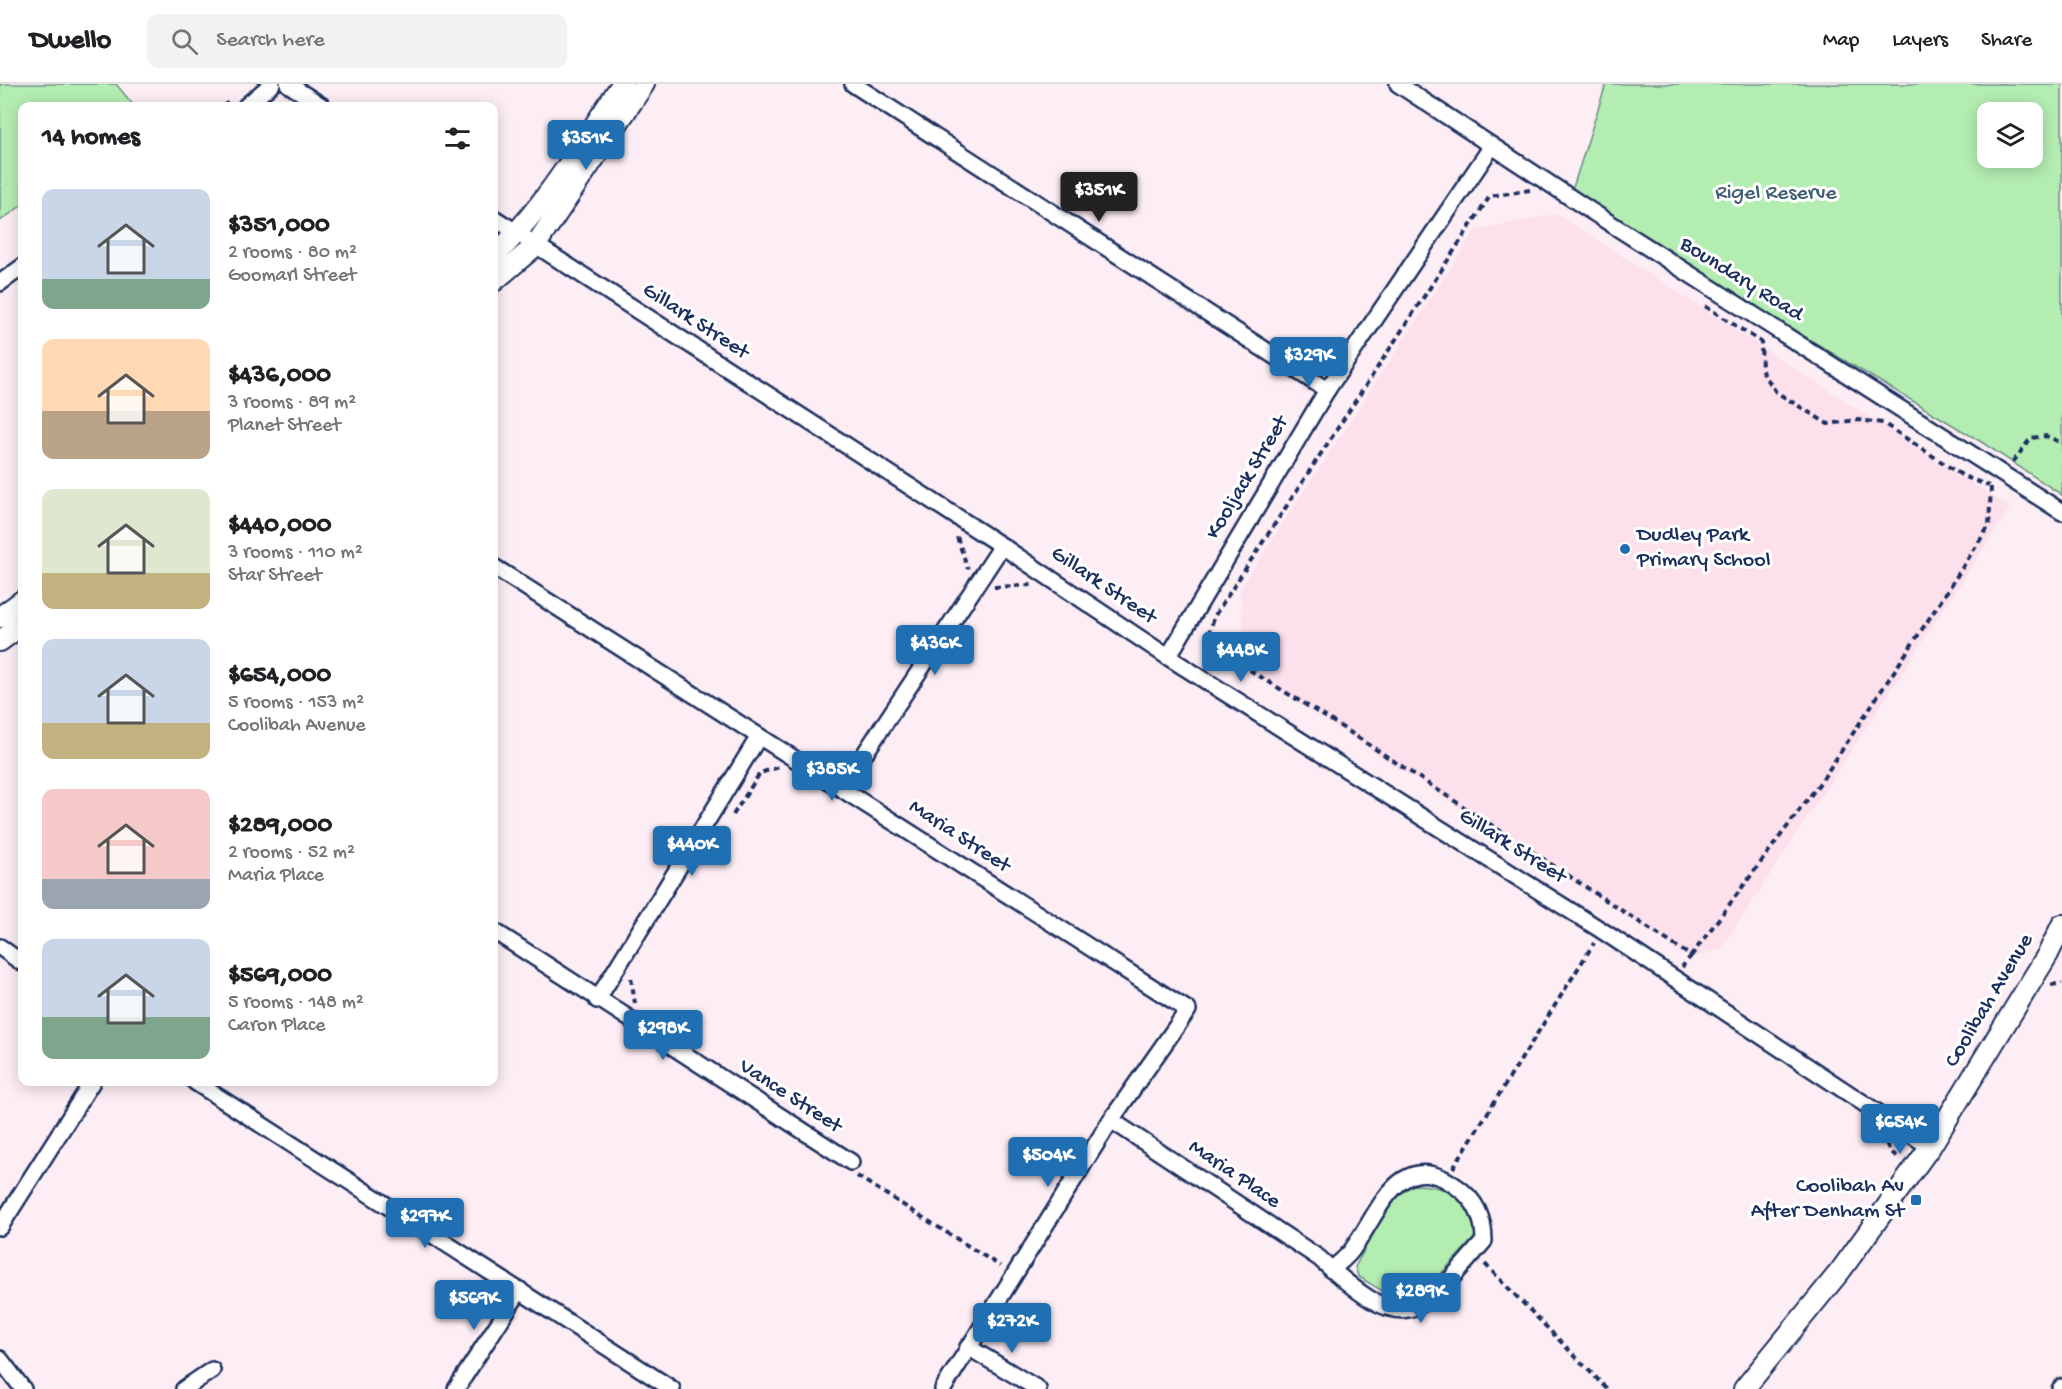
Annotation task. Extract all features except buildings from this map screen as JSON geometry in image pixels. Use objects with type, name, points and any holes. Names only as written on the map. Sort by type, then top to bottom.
[{"type":"street","points":[[251,102],[272,84]]},
{"type":"street","points":[[288,84],[316,102]]},
{"type":"street","points":[[498,252],[517,234],[551,190],[622,84]]},
{"type":"street","points":[[498,278],[535,246],[644,84]]},
{"type":"street","points":[[853,84],[1327,390]]},
{"type":"street","name":"Boundary Road","points":[[1398,84],[2062,512]]},
{"type":"street","name":"Kooljack Street","points":[[1168,657],[1327,390],[1492,146]]},
{"type":"street","name":"Gillark Street","points":[[498,221],[1002,546],[1168,657],[1601,930],[1930,1147]]},
{"type":"street","points":[[0,283],[18,270]]},
{"type":"street","points":[[842,788],[1002,546]]},
{"type":"street","name":"Maria Street","points":[[498,570],[758,738],[842,788],[1188,1010],[1111,1120]]},
{"type":"street","points":[[0,617],[18,604]]},
{"type":"street","points":[[0,641],[18,628]]},
{"type":"street","points":[[597,1000],[758,738]]},
{"type":"street","name":"Coolibah Avenue","points":[[1744,1389],[1815,1304],[1930,1147],[2055,957],[2062,925]]},
{"type":"street","name":"Vance Street","points":[[498,935],[851,1162]]},
{"type":"street","points":[[0,947],[18,960]]},
{"type":"street","points":[[0,1227],[89,1086]]},
{"type":"street","points":[[201,1086],[672,1389]]},
{"type":"street","points":[[943,1389],[1111,1120]]},
{"type":"street","name":"Maria Place","points":[[1111,1120],[1319,1258],[1331,1270],[1363,1296],[1385,1307],[1408,1311],[1422,1307],[1451,1281],[1484,1241],[1482,1218],[1468,1194],[1446,1179],[1417,1174],[1399,1182],[1387,1194],[1354,1248],[1331,1270]]},
{"type":"street","points":[[456,1389],[520,1290]]},
{"type":"street","points":[[968,1347],[1038,1389]]},
{"type":"street","points":[[0,1359],[23,1389]]},
{"type":"street","points":[[184,1389],[212,1370]]},
{"type":"path","points":[[1533,190],[1490,196],[1215,615],[1209,632],[1211,646],[1348,731],[1691,956]]},
{"type":"path","points":[[1696,301],[1761,342],[1762,371],[1776,392],[1785,398],[1828,424],[1857,420],[1883,423],[1963,476],[2001,493]]},
{"type":"path","points":[[2003,474],[2031,438],[2046,436],[2062,443]]},
{"type":"path","points":[[1673,978],[1822,780],[1946,593],[1989,526],[1991,487]]},
{"type":"path","points":[[960,578],[966,568]]},
{"type":"path","points":[[729,821],[760,773],[780,767],[801,780],[819,753],[843,756],[850,752]]},
{"type":"path","points":[[1446,1179],[1601,930]]},
{"type":"path","points":[[630,972],[636,1006],[630,1021]]},
{"type":"path","points":[[851,1162],[858,1178],[1014,1275]]},
{"type":"path","points":[[1474,1252],[1608,1389]]},
{"type":"shaded area","name":"Dudley Park Primary School","points":[[1557,214],[2010,508],[1721,949],[1691,958],[1248,670],[1240,589],[1476,230]]},
{"type":"green space","points":[[0,84],[116,84],[131,102],[18,102],[18,208],[0,221]]},
{"type":"green space","name":"Rigel Reserve","points":[[1606,84],[2062,84],[2062,495],[1983,443],[1570,197]]},
{"type":"green space","points":[[1414,1185],[1438,1188],[1458,1197],[1471,1213],[1475,1237],[1425,1291],[1408,1298],[1382,1291],[1358,1276],[1355,1267],[1388,1209],[1405,1190]]},
{"type":"place","name":"Dudley Park Primary School","points":[[1625,549]]},
{"type":"place","name":"Coolibah Av After Denham St","points":[[1916,1200]]}]
